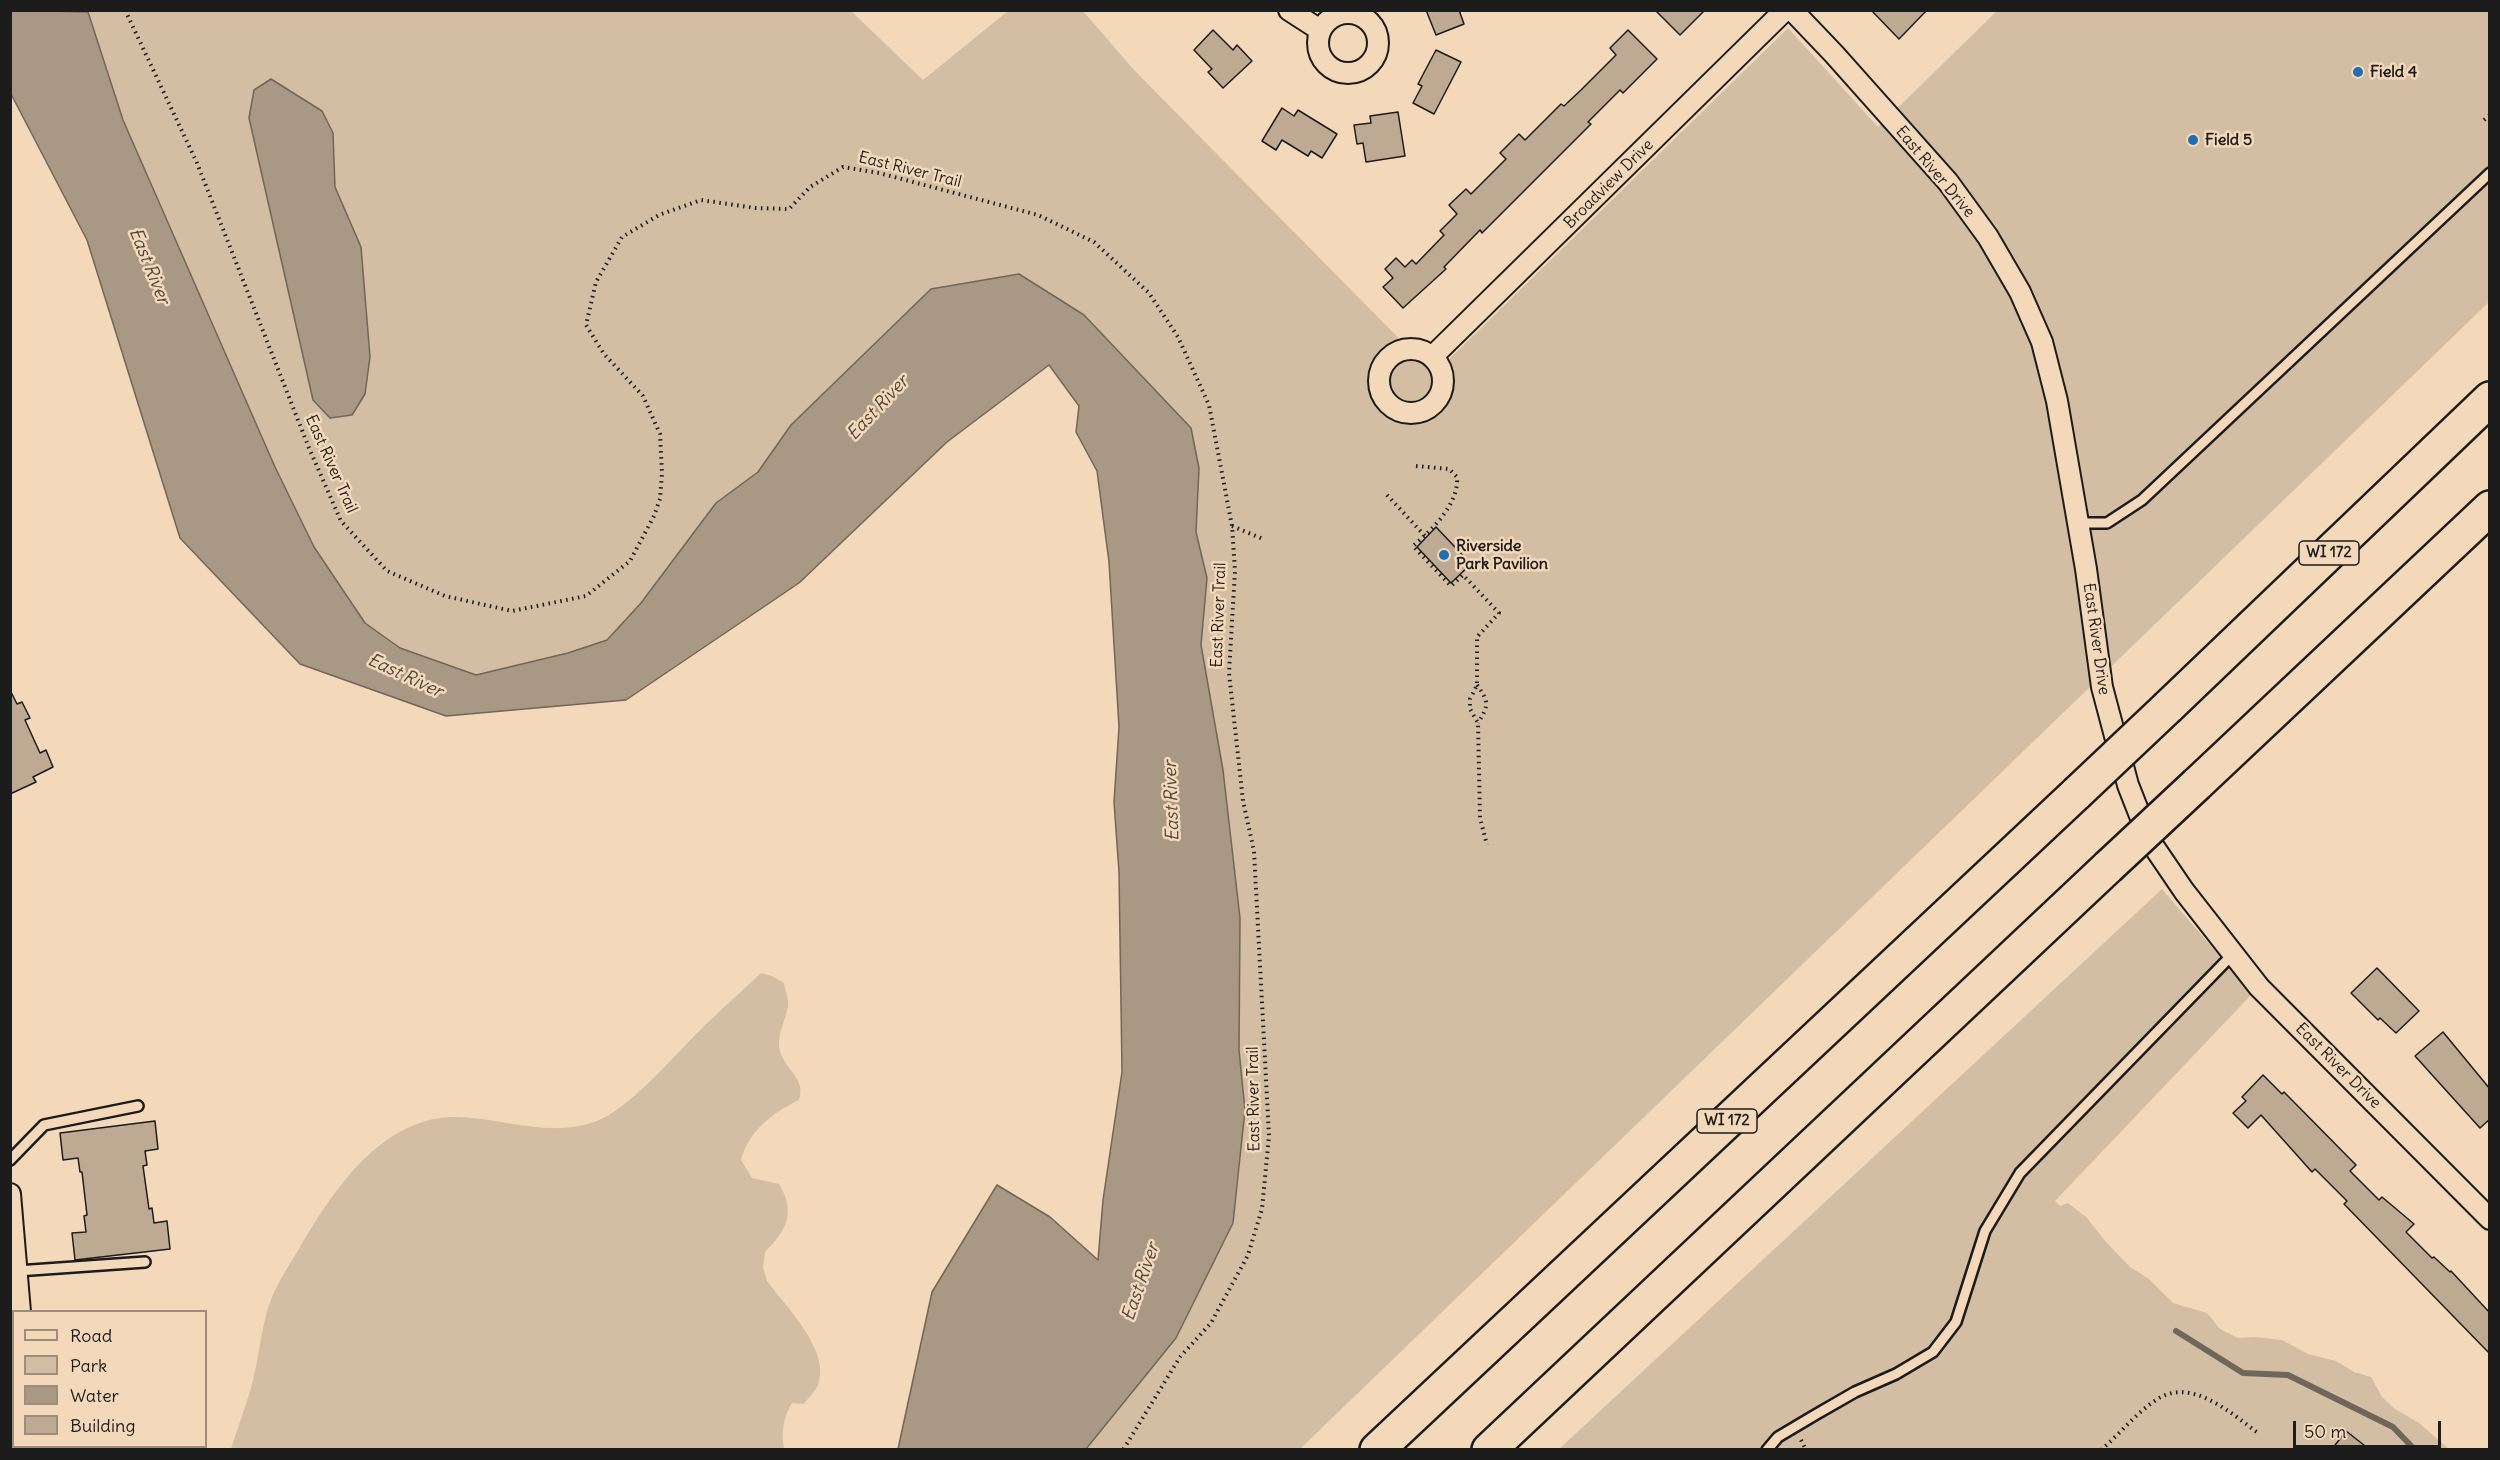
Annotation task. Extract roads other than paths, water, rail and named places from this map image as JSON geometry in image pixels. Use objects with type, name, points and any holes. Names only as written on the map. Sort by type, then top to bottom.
[{"type":"highway","name":"WI 172","points":[[1377,1449],[2077,793],[2490,399]]},
{"type":"highway","points":[[1489,1449],[2490,508]]},
{"type":"street","points":[[1289,10],[1320,30]]},
{"type":"street","name":"Broadview Drive","points":[[1432,357],[1785,10]]},
{"type":"street","name":"East River Drive","points":[[1792,10],[1948,182],[1988,237],[2020,292],[2042,342],[2057,401],[2102,687],[2128,785],[2150,841],[2184,891],[2259,987],[2490,1219]]},
{"type":"street","points":[[10,1194],[20,1310]]},
{"type":"lane","points":[[2078,523],[2107,523],[2142,500],[2490,173]]},
{"type":"lane","points":[[1767,1449],[1778,1437],[1815,1415],[1855,1392],[1896,1374],[1933,1352],[1956,1322],[1985,1231],[2020,1173],[2232,955]]},
{"type":"lane","points":[[10,1160],[44,1125],[138,1106]]},
{"type":"lane","points":[[17,1271],[145,1262]]},
{"type":"water","name":"East River","points":[[11,10],[88,12],[123,120],[275,467],[314,547],[365,623],[400,648],[476,675],[568,653],[607,640],[641,603],[716,503],[758,472],[791,425],[931,289],[1019,274],[1084,315],[1191,428],[1199,468],[1196,532],[1207,578],[1201,645],[1223,770],[1240,918],[1239,1050],[1245,1110],[1233,1223],[1176,1338],[1086,1449],[898,1449],[932,1292],[997,1185],[1050,1217],[1098,1260],[1103,1200],[1122,1072],[1119,872],[1114,802],[1119,727],[1109,562],[1097,471],[1076,432],[1079,406],[1049,365],[947,442],[799,583],[626,700],[446,716],[300,664],[180,538],[87,240],[11,94]]},
{"type":"water","points":[[271,79],[322,111],[333,133],[335,187],[361,247],[370,357],[365,394],[352,415],[330,418],[313,400],[249,118],[254,90]]},
{"type":"waterway","points":[[2176,1331],[2243,1373],[2288,1375],[2393,1427],[2415,1450]]},
{"type":"place","name":"Field 4","points":[[2358,72]]},
{"type":"place","name":"Field 5","points":[[2193,140]]},
{"type":"place","name":"Riverside Park Pavilion","points":[[1444,555]]}]
